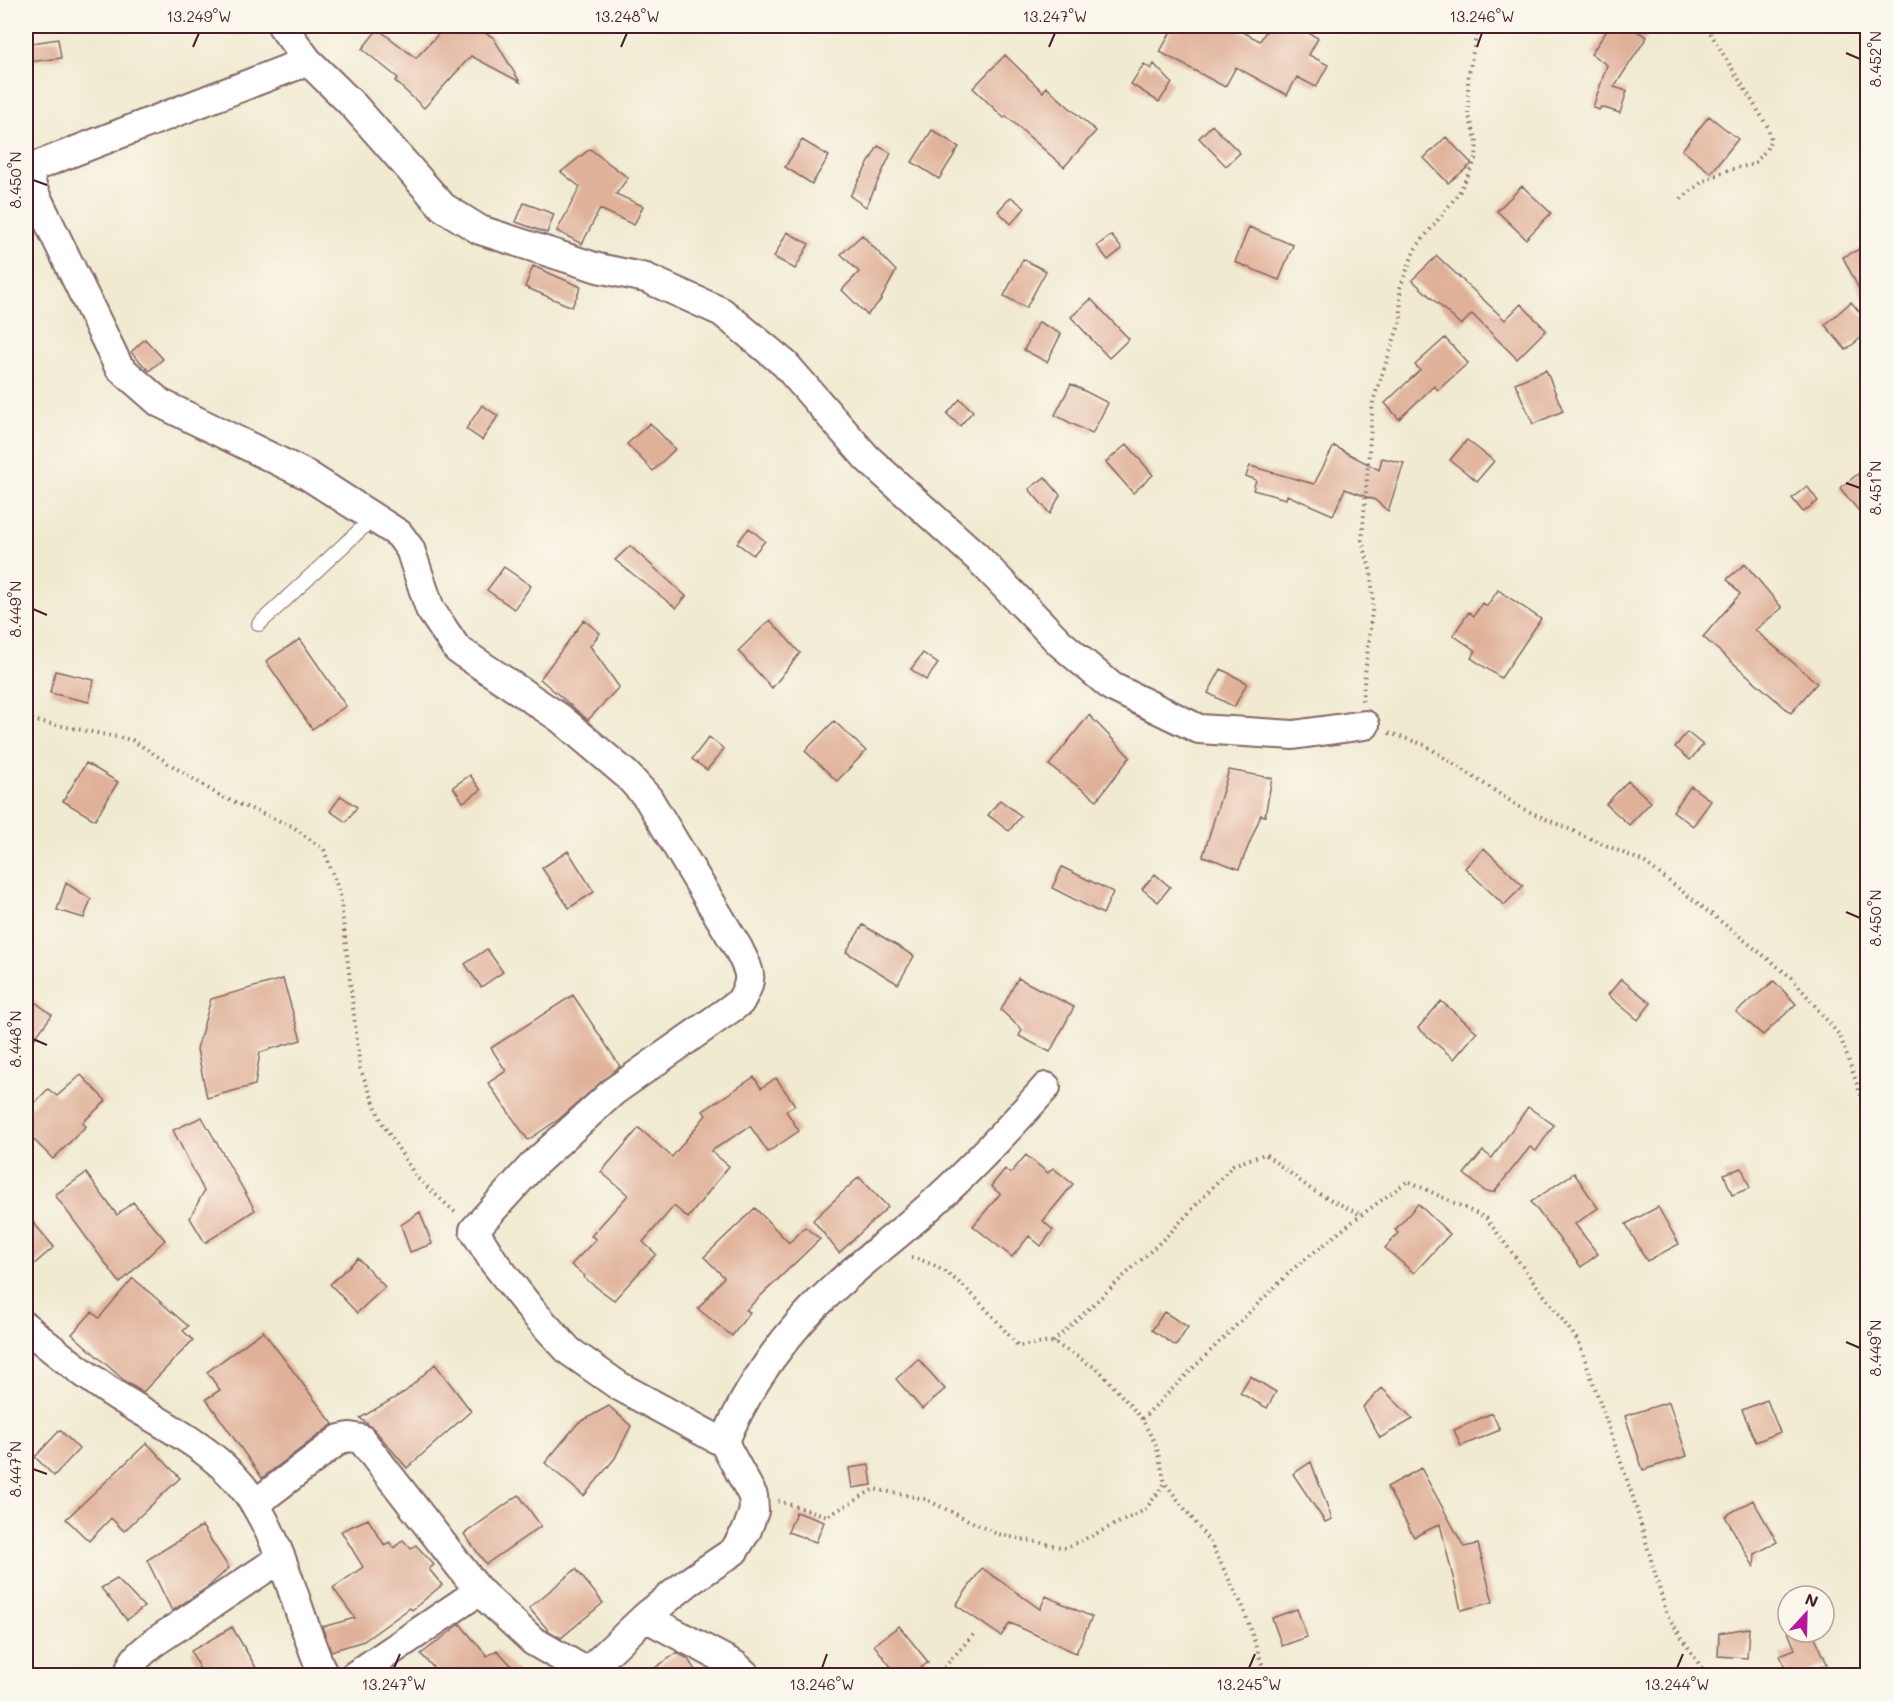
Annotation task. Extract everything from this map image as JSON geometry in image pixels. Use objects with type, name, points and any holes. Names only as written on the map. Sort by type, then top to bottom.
[{"type":"street","points":[[282,26],[308,61],[354,106],[443,207],[486,232],[564,258],[646,278],[722,312],[785,364],[867,458],[977,557],[1060,642],[1112,687],[1199,729],[1293,735],[1365,725]]},
{"type":"street","points":[[255,1504],[340,1439],[350,1437],[361,1439],[479,1591],[533,1641],[585,1674],[645,1617],[687,1583],[734,1551],[747,1530],[754,1511],[753,1496],[724,1443],[618,1386],[569,1351],[513,1287],[474,1230],[533,1165],[614,1091],[740,1002],[750,985],[748,970],[738,948],[648,798],[627,775],[560,718],[457,649],[430,609],[411,549],[399,534],[307,475],[160,403],[129,378],[119,367],[33,190],[27,170],[308,61]]},
{"type":"street","points":[[724,1443],[736,1413],[792,1332],[832,1290],[936,1200],[1012,1126],[1046,1087]]},
{"type":"street","points":[[26,1327],[102,1386],[193,1440],[223,1466],[255,1504],[281,1558],[310,1643],[324,1676]]},
{"type":"street","points":[[129,1676],[130,1667],[136,1658],[153,1643],[281,1558]]},
{"type":"street","points":[[354,1676],[479,1591]]},
{"type":"street","points":[[645,1617],[735,1665],[747,1676]]},
{"type":"lane","points":[[259,624],[374,517]]},
{"type":"path","points":[[1479,26],[1468,78],[1468,113],[1477,142],[1476,159],[1459,193],[1415,249],[1400,288],[1401,319],[1373,401],[1362,540],[1371,573],[1373,602],[1362,696],[1365,725],[1425,746],[1521,808],[1644,861],[1792,978],[1840,1036],[1868,1115]]},
{"type":"path","points":[[1681,199],[1702,182],[1728,170],[1754,164],[1766,150],[1771,139],[1768,128],[1706,26]]},
{"type":"path","points":[[26,719],[132,740],[220,796],[292,825],[324,850],[340,894],[360,1068],[382,1122],[417,1178],[474,1230]]},
{"type":"path","points":[[873,1253],[923,1259],[972,1292],[1018,1346],[1053,1342],[1171,1232],[1233,1166],[1265,1154],[1312,1190],[1361,1215]]},
{"type":"path","points":[[1142,1419],[1293,1269],[1408,1181],[1486,1218],[1579,1342],[1633,1497],[1667,1615],[1707,1676]]},
{"type":"path","points":[[1053,1342],[1100,1370],[1142,1419],[1156,1445],[1165,1483],[1210,1542],[1243,1607],[1266,1676]]},
{"type":"path","points":[[753,1496],[828,1516],[874,1489],[925,1499],[997,1534],[1066,1548],[1145,1510],[1165,1483]]},
{"type":"path","points":[[936,1676],[975,1633]]},
{"type":"building","points":[[446,26],[471,26],[493,37],[520,82],[471,56],[424,108],[395,81],[398,78],[362,49],[378,29],[416,58]]},
{"type":"building","points":[[1174,26],[1231,26],[1260,41],[1269,26],[1295,26],[1318,38],[1309,55],[1328,65],[1316,87],[1297,77],[1287,95],[1236,67],[1225,87],[1160,52]]},
{"type":"building","points":[[1610,26],[1629,26],[1647,37],[1614,87],[1627,91],[1620,113],[1593,107],[1607,65],[1591,54]]},
{"type":"building","points":[[58,39],[61,58],[28,62],[26,44]]},
{"type":"building","points":[[1005,55],[1043,92],[1046,87],[1096,131],[1064,167],[1006,116],[1004,118],[973,88]]},
{"type":"building","points":[[1144,64],[1151,69],[1154,64],[1172,83],[1159,102],[1131,84]]},
{"type":"building","points":[[1709,116],[1738,139],[1711,173],[1682,150]]},
{"type":"building","points":[[1212,125],[1240,153],[1226,166],[1199,138]]},
{"type":"building","points":[[932,130],[959,147],[939,179],[912,162]]},
{"type":"building","points":[[1446,137],[1472,164],[1448,183],[1424,158]]},
{"type":"building","points":[[802,140],[829,156],[812,184],[785,167]]},
{"type":"building","points":[[878,146],[891,153],[866,207],[850,196]]},
{"type":"building","points":[[590,149],[628,178],[616,194],[643,206],[634,225],[600,209],[582,244],[557,231],[580,187],[561,172]]},
{"type":"building","points":[[1522,186],[1551,213],[1526,239],[1497,211]]},
{"type":"building","points":[[1011,197],[1025,208],[1011,224],[998,211]]},
{"type":"building","points":[[524,203],[554,214],[547,233],[516,222]]},
{"type":"building","points":[[1249,227],[1293,245],[1279,280],[1235,262]]},
{"type":"building","points":[[787,232],[809,244],[795,269],[774,257]]},
{"type":"building","points":[[862,235],[896,271],[880,301],[867,315],[842,290],[859,272],[841,254]]},
{"type":"building","points":[[1111,235],[1122,249],[1108,260],[1097,246]]},
{"type":"building","points":[[1868,245],[1868,307],[1843,257]]},
{"type":"building","points":[[1437,256],[1505,320],[1521,304],[1546,330],[1517,359],[1472,314],[1461,325],[1412,280]]},
{"type":"building","points":[[1023,259],[1046,271],[1026,308],[1004,296]]},
{"type":"building","points":[[533,266],[581,287],[572,307],[525,287]]},
{"type":"building","points":[[1091,299],[1129,339],[1109,358],[1071,317]]},
{"type":"building","points":[[1851,302],[1868,322],[1868,332],[1846,350],[1825,325]]},
{"type":"building","points":[[1039,322],[1061,334],[1047,362],[1024,350]]},
{"type":"building","points":[[1445,338],[1468,363],[1438,390],[1434,386],[1399,419],[1385,403],[1420,370],[1415,365]]},
{"type":"building","points":[[145,339],[163,359],[149,371],[131,352]]},
{"type":"building","points":[[1546,370],[1563,411],[1533,424],[1515,383]]},
{"type":"building","points":[[1071,384],[1108,403],[1092,434],[1055,415]]},
{"type":"building","points":[[960,399],[973,411],[960,426],[947,414]]},
{"type":"building","points":[[482,405],[498,416],[482,440],[466,429]]},
{"type":"building","points":[[650,423],[675,449],[653,471],[627,444]]},
{"type":"building","points":[[1467,440],[1494,461],[1477,481],[1450,460]]},
{"type":"building","points":[[1127,444],[1153,475],[1133,493],[1106,462]]},
{"type":"building","points":[[1334,446],[1379,470],[1382,458],[1404,463],[1388,511],[1375,500],[1345,489],[1333,515],[1287,495],[1286,499],[1253,490],[1256,480],[1246,476],[1250,466],[1314,484]]},
{"type":"building","points":[[1868,466],[1868,522],[1840,488]]},
{"type":"building","points":[[1045,477],[1060,495],[1050,514],[1029,489]]},
{"type":"building","points":[[1807,486],[1818,501],[1803,512],[1792,498]]},
{"type":"building","points":[[749,528],[765,541],[753,555],[737,543]]},
{"type":"building","points":[[630,546],[686,596],[676,608],[615,560]]},
{"type":"building","points":[[1745,564],[1782,608],[1755,630],[1817,683],[1791,713],[1703,637],[1740,594],[1727,579]]},
{"type":"building","points":[[504,567],[531,586],[514,609],[487,590]]},
{"type":"building","points":[[1498,590],[1541,619],[1501,678],[1471,658],[1476,651],[1453,635],[1469,612],[1474,616],[1482,603],[1487,606]]},
{"type":"building","points":[[584,620],[600,633],[590,646],[619,687],[588,720],[540,679]]},
{"type":"building","points":[[770,620],[800,653],[772,688],[738,651]]},
{"type":"building","points":[[300,639],[346,706],[312,729],[266,661]]},
{"type":"building","points":[[923,653],[938,664],[926,680],[911,669]]},
{"type":"building","points":[[1221,669],[1247,683],[1234,707],[1208,693]]},
{"type":"building","points":[[55,671],[94,680],[89,702],[50,693]]},
{"type":"building","points":[[1089,715],[1130,757],[1097,800],[1049,765]]},
{"type":"building","points":[[834,721],[866,751],[837,781],[805,751]]},
{"type":"building","points":[[1687,732],[1703,745],[1690,760],[1675,747]]},
{"type":"building","points":[[709,737],[724,749],[707,770],[692,759]]},
{"type":"building","points":[[86,763],[118,782],[95,820],[63,801]]},
{"type":"building","points":[[1229,770],[1272,778],[1265,816],[1261,815],[1239,869],[1203,856]]},
{"type":"building","points":[[470,775],[481,790],[463,802],[453,787]]},
{"type":"building","points":[[1628,781],[1651,802],[1629,825],[1606,804]]},
{"type":"building","points":[[1691,786],[1711,801],[1693,826],[1673,811]]},
{"type":"building","points":[[341,796],[357,807],[346,822],[330,811]]},
{"type":"building","points":[[1000,800],[1021,816],[1009,831],[988,815]]},
{"type":"building","points":[[1484,848],[1523,886],[1504,905],[1465,868]]},
{"type":"building","points":[[568,851],[594,892],[569,908],[542,868]]},
{"type":"building","points":[[1062,867],[1113,892],[1103,914],[1052,888]]},
{"type":"building","points":[[1155,874],[1170,887],[1158,902],[1142,889]]},
{"type":"building","points":[[66,883],[91,899],[84,918],[57,910]]},
{"type":"building","points":[[863,925],[914,956],[898,984],[846,952]]},
{"type":"building","points":[[487,949],[503,972],[481,987],[465,964]]},
{"type":"building","points":[[1018,978],[1074,1007],[1050,1052],[1019,1036],[1022,1030],[1001,1010]]},
{"type":"building","points":[[283,979],[301,1040],[260,1052],[255,1085],[207,1098],[197,1049],[211,999]]},
{"type":"building","points":[[1621,979],[1651,1003],[1638,1020],[1608,995]]},
{"type":"building","points":[[1774,981],[1796,1004],[1763,1035],[1736,1012]]},
{"type":"building","points":[[26,995],[52,1015],[26,1050]]},
{"type":"building","points":[[573,995],[620,1066],[559,1119],[528,1140],[488,1083],[506,1071],[491,1048]]},
{"type":"building","points":[[1441,1001],[1477,1032],[1454,1059],[1418,1028]]},
{"type":"building","points":[[81,1075],[106,1101],[82,1123],[86,1126],[53,1159],[26,1132],[26,1112],[48,1089],[57,1096]]},
{"type":"building","points":[[754,1077],[761,1088],[776,1078],[795,1105],[786,1111],[799,1131],[768,1152],[750,1126],[711,1151],[729,1166],[688,1218],[674,1206],[643,1242],[656,1254],[614,1300],[584,1278],[585,1276],[571,1265],[596,1239],[591,1236],[628,1195],[601,1172],[639,1128],[672,1157],[706,1115],[703,1111]]},
{"type":"building","points":[[1528,1107],[1554,1125],[1536,1151],[1530,1147],[1494,1192],[1486,1192],[1464,1174],[1483,1151],[1492,1158]]},
{"type":"building","points":[[202,1117],[255,1210],[205,1243],[190,1218],[204,1191],[173,1130]]},
{"type":"building","points":[[1026,1155],[1048,1173],[1053,1168],[1073,1184],[1043,1221],[1053,1230],[1041,1246],[1029,1236],[1012,1257],[973,1226],[1000,1194],[991,1186],[1005,1169],[1010,1174]]},
{"type":"building","points":[[1742,1168],[1750,1188],[1732,1195],[1724,1174]]},
{"type":"building","points":[[86,1173],[117,1215],[133,1202],[165,1240],[120,1283],[55,1195]]},
{"type":"building","points":[[1574,1173],[1598,1208],[1575,1224],[1598,1254],[1581,1267],[1531,1202]]},
{"type":"building","points":[[859,1177],[888,1207],[839,1253],[813,1220]]},
{"type":"building","points":[[1418,1204],[1450,1234],[1414,1273],[1385,1248],[1398,1233],[1395,1230]]},
{"type":"building","points":[[1658,1207],[1679,1244],[1647,1261],[1626,1224]]},
{"type":"building","points":[[755,1208],[789,1243],[805,1227],[820,1239],[746,1310],[750,1312],[732,1336],[698,1309],[724,1277],[704,1257]]},
{"type":"building","points":[[420,1212],[432,1244],[410,1252],[401,1225]]},
{"type":"building","points":[[26,1214],[54,1247],[26,1271]]},
{"type":"building","points":[[358,1258],[385,1287],[357,1313],[330,1284]]},
{"type":"building","points":[[133,1278],[188,1326],[183,1331],[193,1340],[143,1392],[127,1383],[72,1334],[92,1312],[99,1318]]},
{"type":"building","points":[[1164,1312],[1188,1327],[1176,1346],[1152,1330]]},
{"type":"building","points":[[263,1331],[333,1424],[262,1478],[206,1399],[220,1390],[207,1372]]},
{"type":"building","points":[[918,1359],[945,1389],[922,1409],[896,1379]]},
{"type":"building","points":[[435,1364],[471,1411],[407,1468],[374,1429],[360,1418],[405,1392]]},
{"type":"building","points":[[1250,1376],[1276,1392],[1267,1408],[1240,1393]]},
{"type":"building","points":[[1382,1388],[1413,1419],[1380,1438],[1363,1407]]},
{"type":"building","points":[[1767,1400],[1780,1432],[1756,1442],[1742,1410]]},
{"type":"building","points":[[1669,1402],[1687,1456],[1643,1470],[1625,1416]]},
{"type":"building","points":[[609,1406],[631,1426],[615,1458],[584,1496],[545,1463],[578,1423]]},
{"type":"building","points":[[1492,1413],[1500,1430],[1461,1446],[1454,1430]]},
{"type":"building","points":[[60,1430],[79,1449],[54,1476],[35,1457]]},
{"type":"building","points":[[147,1443],[180,1478],[124,1531],[111,1518],[89,1541],[66,1519]]},
{"type":"building","points":[[1311,1462],[1332,1519],[1325,1522],[1293,1474]]},
{"type":"building","points":[[869,1465],[872,1485],[852,1488],[849,1468]]},
{"type":"building","points":[[1421,1468],[1464,1547],[1478,1544],[1493,1602],[1461,1610],[1440,1524],[1414,1537],[1387,1487]]},
{"type":"building","points":[[519,1495],[541,1526],[486,1564],[464,1534]]},
{"type":"building","points":[[1753,1500],[1777,1542],[1755,1554],[1754,1567],[1725,1516]]},
{"type":"building","points":[[796,1512],[824,1522],[816,1542],[788,1532]]},
{"type":"building","points":[[368,1519],[385,1546],[389,1542],[394,1548],[403,1540],[411,1549],[416,1545],[434,1565],[429,1569],[442,1585],[412,1610],[410,1608],[364,1641],[331,1651],[322,1627],[355,1618],[333,1588],[363,1567],[341,1531]]},
{"type":"building","points":[[202,1526],[229,1568],[209,1586],[172,1611],[147,1560]]},
{"type":"building","points":[[982,1568],[1040,1609],[1046,1596],[1092,1617],[1076,1653],[1010,1623],[1001,1636],[956,1605]]},
{"type":"building","points":[[576,1569],[603,1603],[561,1638],[549,1631],[529,1608]]},
{"type":"building","points":[[117,1579],[144,1607],[127,1620],[101,1588]]},
{"type":"building","points":[[1297,1609],[1307,1637],[1282,1646],[1272,1618]]},
{"type":"building","points":[[460,1624],[487,1656],[497,1650],[521,1676],[441,1676],[421,1654]]},
{"type":"building","points":[[899,1626],[928,1662],[912,1676],[898,1676],[874,1645]]},
{"type":"building","points":[[232,1627],[261,1676],[203,1676],[191,1651]]},
{"type":"building","points":[[1749,1628],[1747,1658],[1718,1656],[1719,1633]]},
{"type":"building","points":[[1793,1644],[1818,1644],[1827,1664],[1799,1676],[1788,1676],[1780,1655],[1795,1649]]},
{"type":"building","points":[[677,1653],[688,1659],[699,1676],[643,1676]]}]
